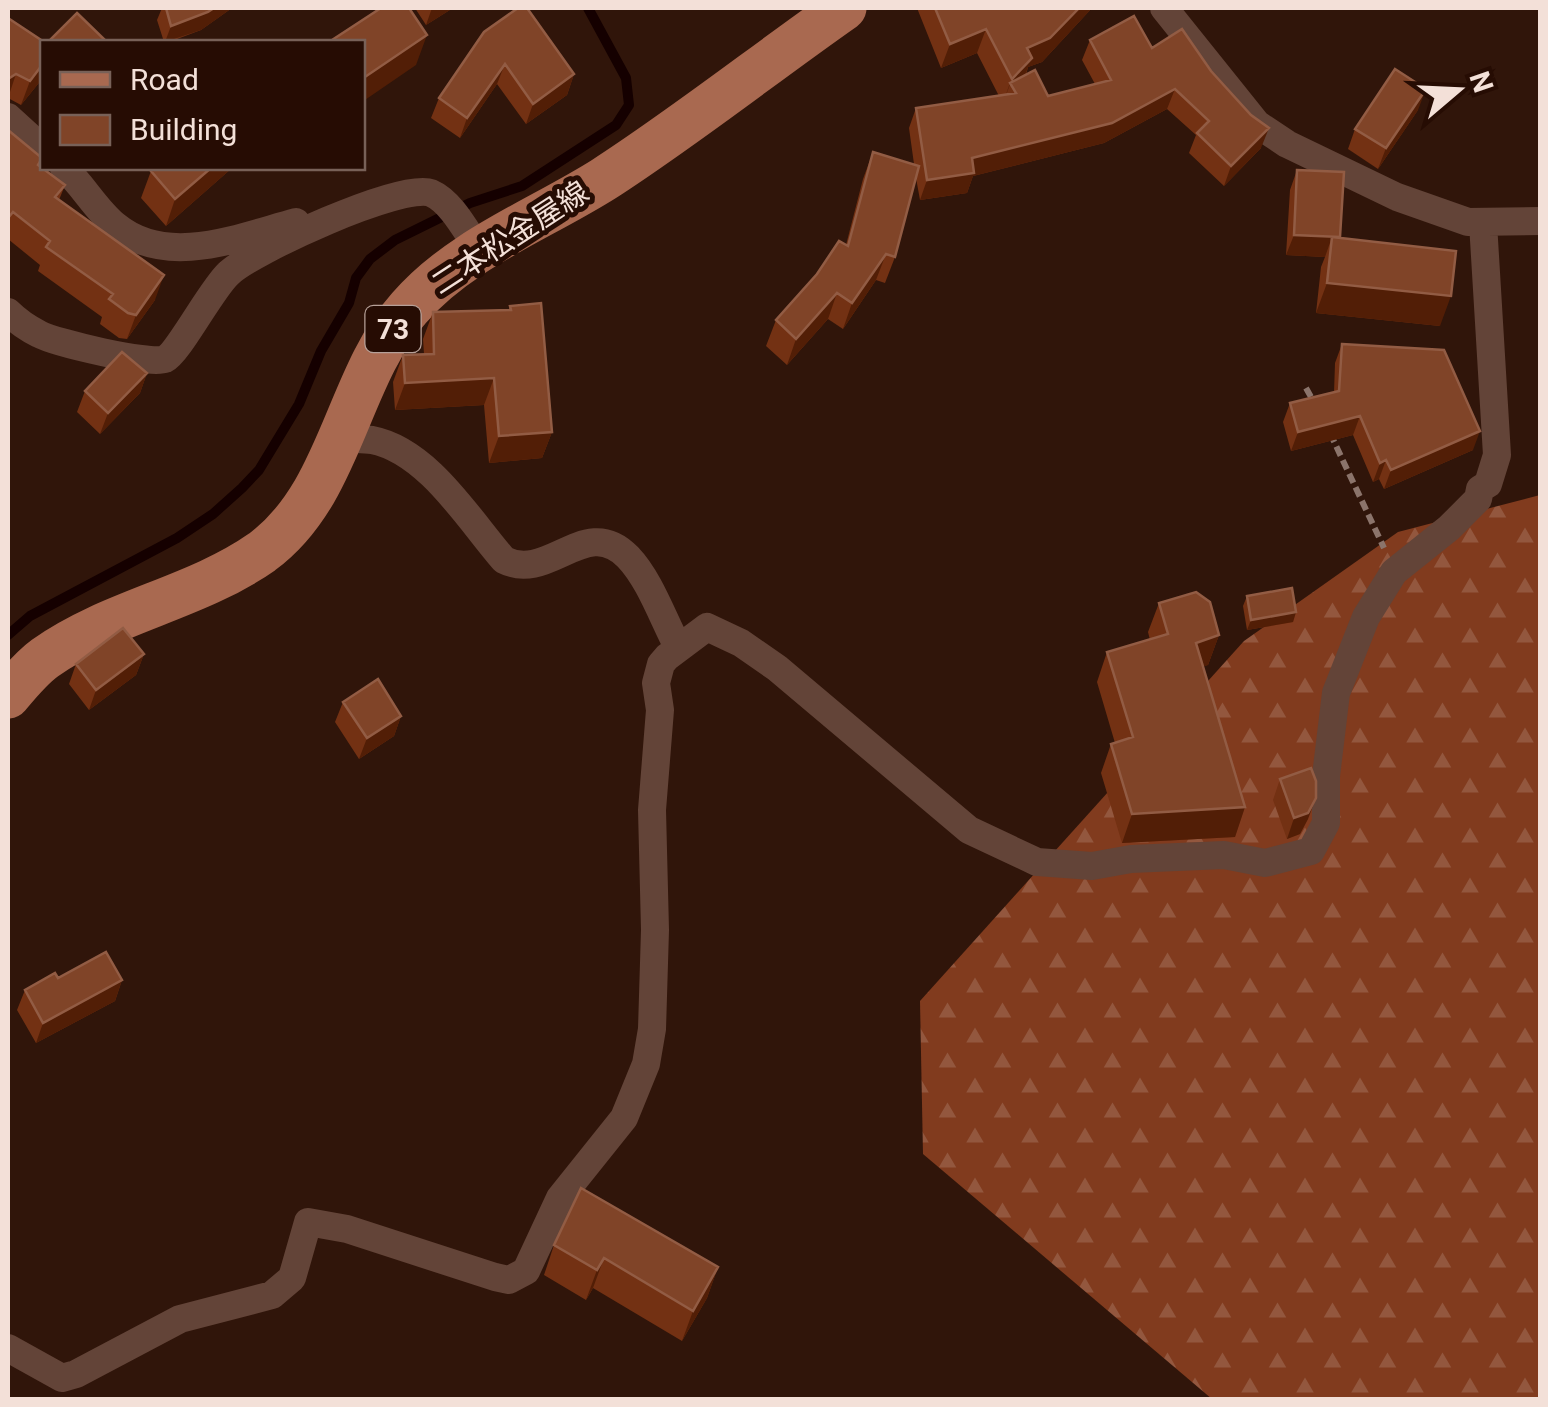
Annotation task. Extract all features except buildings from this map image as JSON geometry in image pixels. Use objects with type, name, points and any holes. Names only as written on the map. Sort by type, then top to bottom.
[{"type":"main road","name":"二本松金屋線","points":[[8,696],[44,659],[118,619],[187,593],[262,551],[287,528],[315,492],[382,348],[399,321],[442,275],[604,178],[844,8]]},
{"type":"street","points":[[1164,8],[1258,124],[1272,135],[1397,197],[1468,222],[1540,222]]},
{"type":"street","points":[[8,117],[40,146]]},
{"type":"street","points":[[66,170],[113,224],[159,245],[196,247],[304,220],[321,225]]},
{"type":"street","points":[[8,312],[42,336],[153,363],[171,356],[227,274],[248,258],[377,200],[422,190],[442,199],[480,250]]},
{"type":"street","points":[[8,1348],[62,1378],[180,1320],[272,1295],[292,1278],[308,1222],[347,1229],[509,1280],[526,1271],[560,1198],[624,1118],[646,1064],[652,1029],[655,930],[652,810],[660,710],[656,684],[661,664],[707,627],[741,643],[777,668],[969,830],[1037,862],[1092,866],[1131,859],[1224,855],[1265,863],[1311,850],[1326,823],[1326,776],[1336,694],[1366,617],[1394,572],[1478,499],[1480,489],[1488,484],[1497,455],[1483,224]]},
{"type":"street","points":[[340,438],[374,440],[402,452],[444,486],[504,560],[518,567],[545,562],[575,546],[602,542],[612,546],[628,557],[678,647]]},
{"type":"path","points":[[1306,388],[1357,486],[1394,572]]},
{"type":"green space","points":[[1540,495],[1540,1399],[1212,1399],[923,1154],[920,1001],[1244,641],[1398,532]]},
{"type":"waterway","points":[[8,635],[30,616],[177,538],[242,488],[259,470],[299,404],[321,351],[349,303],[356,278],[370,259],[395,240],[470,203],[522,186],[616,125],[629,105],[626,78],[588,8]]}]
